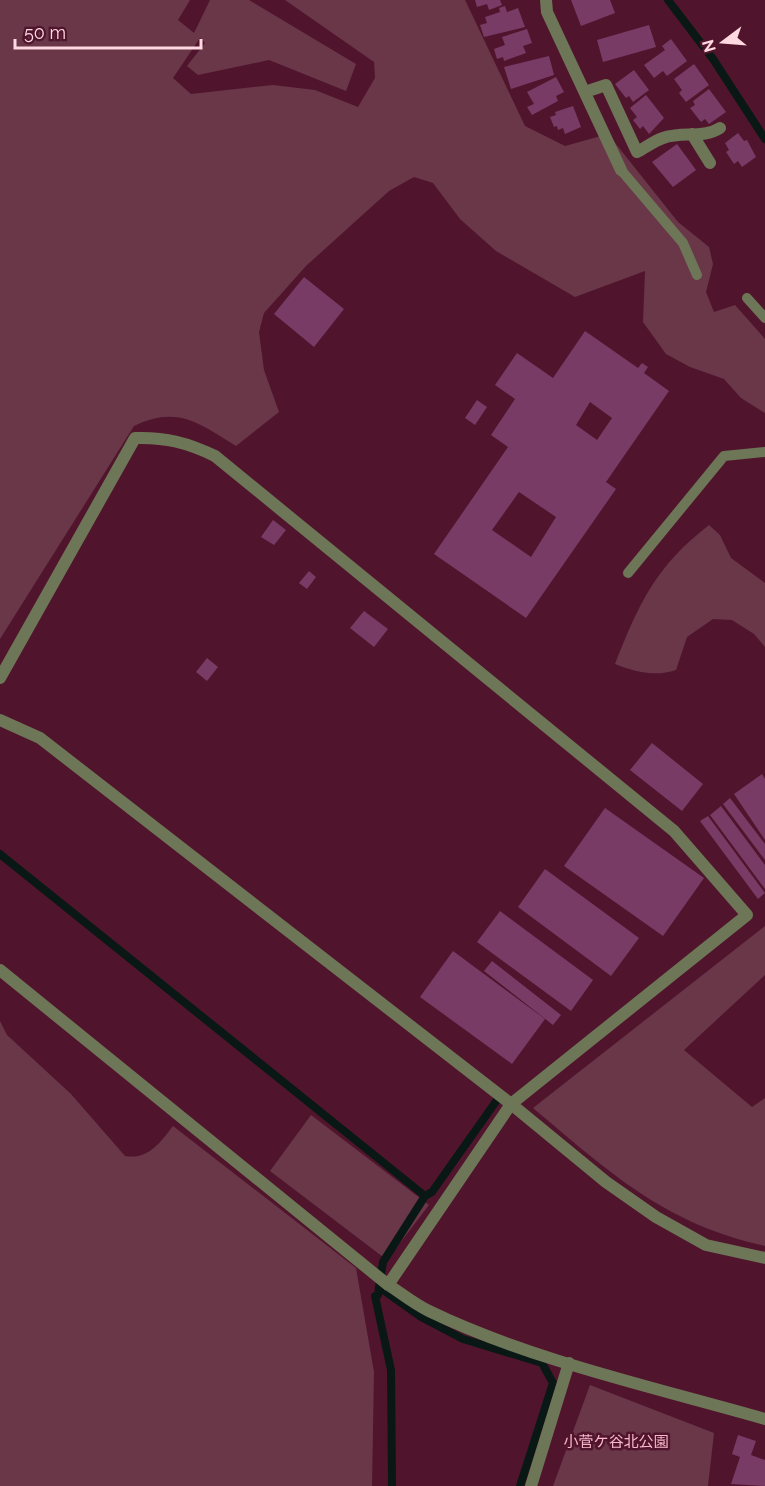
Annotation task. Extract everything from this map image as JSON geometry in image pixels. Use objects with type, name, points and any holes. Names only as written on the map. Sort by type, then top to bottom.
[{"type":"street","points":[[546,0],[547,12],[621,170]]},
{"type":"street","points":[[585,92],[606,86],[637,152],[663,137],[711,134],[720,129]]},
{"type":"street","points":[[692,134],[710,163]]},
{"type":"street","points":[[0,678],[135,438],[164,438],[188,443],[215,456],[674,831],[747,915],[511,1104],[387,1284]]},
{"type":"street","points":[[0,720],[40,738],[511,1104],[606,1182],[656,1216],[706,1245],[765,1258]]},
{"type":"street","points":[[0,970],[387,1284],[427,1310],[458,1324],[569,1363],[765,1419]]},
{"type":"street","points":[[531,1486],[569,1363]]},
{"type":"lane","points":[[621,170],[683,243],[697,275]]},
{"type":"lane","points":[[747,298],[765,318]]},
{"type":"lane","points":[[628,573],[724,456],[765,452]]},
{"type":"green space","points":[[0,0],[190,0],[178,20],[194,33],[210,0],[249,0],[356,64],[346,91],[269,60],[198,75],[187,66],[205,43],[200,38],[173,78],[191,94],[273,85],[315,90],[358,107],[375,78],[374,62],[285,0],[465,0],[525,126],[565,146],[608,134],[678,222],[709,247],[713,264],[706,292],[714,312],[735,305],[765,339],[765,413],[741,398],[724,379],[690,367],[666,354],[643,322],[645,271],[575,297],[496,251],[460,219],[433,183],[414,177],[389,191],[306,266],[264,313],[259,332],[264,370],[279,412],[236,446],[187,419],[163,417],[134,426],[0,639]]},
{"type":"green space","points":[[709,525],[720,535],[731,558],[765,583],[765,647],[754,634],[732,620],[713,619],[687,637],[676,670],[645,673],[615,664],[632,622],[651,587],[675,555]]},
{"type":"green space","points":[[765,926],[765,975],[684,1050],[752,1107],[765,1098],[765,1246],[729,1236],[668,1210],[613,1174],[533,1108]]},
{"type":"green space","points":[[0,1021],[7,1035],[71,1094],[125,1156],[133,1157],[147,1153],[173,1126],[356,1268],[374,1372],[372,1486],[0,1486]]},
{"type":"green space","points":[[311,1115],[429,1205],[387,1260],[270,1171]]},
{"type":"green space","name":"小菅ケ谷北公園","points":[[590,1385],[714,1433],[708,1486],[553,1486]]},
{"type":"building","points":[[475,0],[500,0],[502,5],[489,10],[487,4],[477,7]]},
{"type":"building","points":[[571,0],[610,0],[615,13],[581,26]]},
{"type":"building","points":[[505,6],[507,12],[518,8],[525,27],[484,37],[480,25],[487,23],[485,17],[500,12],[499,8]]},
{"type":"building","points":[[649,25],[656,47],[603,62],[597,40]]},
{"type":"building","points":[[527,29],[532,43],[523,46],[526,53],[504,61],[503,57],[497,59],[494,49],[505,45],[502,37]]},
{"type":"building","points":[[671,39],[687,61],[667,76],[663,71],[654,78],[644,65],[665,50],[662,46]]},
{"type":"building","points":[[549,56],[554,75],[511,89],[504,67]]},
{"type":"building","points":[[694,64],[709,85],[686,102],[679,93],[682,90],[674,79]]},
{"type":"building","points":[[634,70],[649,90],[633,102],[629,96],[626,98],[615,84]]},
{"type":"building","points":[[556,77],[564,92],[556,96],[558,101],[532,115],[527,107],[534,104],[527,92]]},
{"type":"building","points":[[709,89],[726,112],[709,124],[705,119],[701,122],[690,108],[695,105],[693,101]]},
{"type":"building","points":[[646,95],[664,118],[649,134],[643,126],[640,129],[633,120],[637,117],[630,108]]},
{"type":"building","points":[[573,106],[581,127],[565,134],[563,128],[558,130],[557,126],[554,127],[550,117],[556,115],[555,112]]},
{"type":"building","points":[[738,133],[744,141],[747,140],[756,157],[742,167],[738,161],[734,164],[726,152],[729,150],[725,143]]},
{"type":"building","points":[[677,144],[696,170],[673,187],[652,162]]},
{"type":"building","points":[[304,277],[344,309],[314,347],[274,314]]},
{"type":"building","points":[[585,331],[638,368],[642,363],[648,367],[644,373],[669,391],[606,482],[616,489],[526,618],[434,554],[508,447],[491,435],[515,399],[495,385],[517,353],[553,378]],"holes":[[[590,402],[612,418],[597,440],[576,425]],[[519,492],[556,517],[531,557],[492,530]]]},
{"type":"building","points":[[477,400],[487,407],[475,425],[465,418]]},
{"type":"building","points":[[273,520],[286,530],[274,545],[261,537]]},
{"type":"building","points":[[309,571],[316,577],[307,589],[299,583]]},
{"type":"building","points":[[364,611],[388,629],[374,647],[350,628]]},
{"type":"building","points":[[207,658],[218,667],[207,681],[196,672]]},
{"type":"building","points":[[652,743],[703,784],[682,811],[630,770]]},
{"type":"building","points":[[762,774],[765,779],[765,840],[734,794]]},
{"type":"building","points":[[730,798],[765,844],[765,860],[723,804]]},
{"type":"building","points":[[721,806],[765,865],[765,889],[710,815]]},
{"type":"building","points":[[605,808],[704,878],[663,936],[564,866]]},
{"type":"building","points":[[708,816],[765,893],[758,899],[700,821]]},
{"type":"building","points":[[545,869],[639,938],[611,976],[518,907]]},
{"type":"building","points":[[500,911],[593,980],[571,1011],[477,942]]},
{"type":"building","points":[[453,951],[545,1019],[512,1064],[420,997]]},
{"type":"building","points":[[492,961],[561,1015],[553,1025],[484,971]]},
{"type":"building","points":[[738,1435],[756,1441],[751,1455],[765,1460],[765,1486],[731,1484],[740,1457],[732,1454]]},
{"type":"waterway","points":[[668,0],[713,59],[765,139]]},
{"type":"waterway","points":[[0,854],[425,1196]]},
{"type":"waterway","points":[[497,1100],[432,1192],[425,1196],[383,1262],[379,1287],[421,1317],[463,1339],[542,1363],[553,1383],[520,1486]]},
{"type":"waterway","points":[[379,1287],[378,1295],[375,1296],[391,1370],[392,1486]]}]
